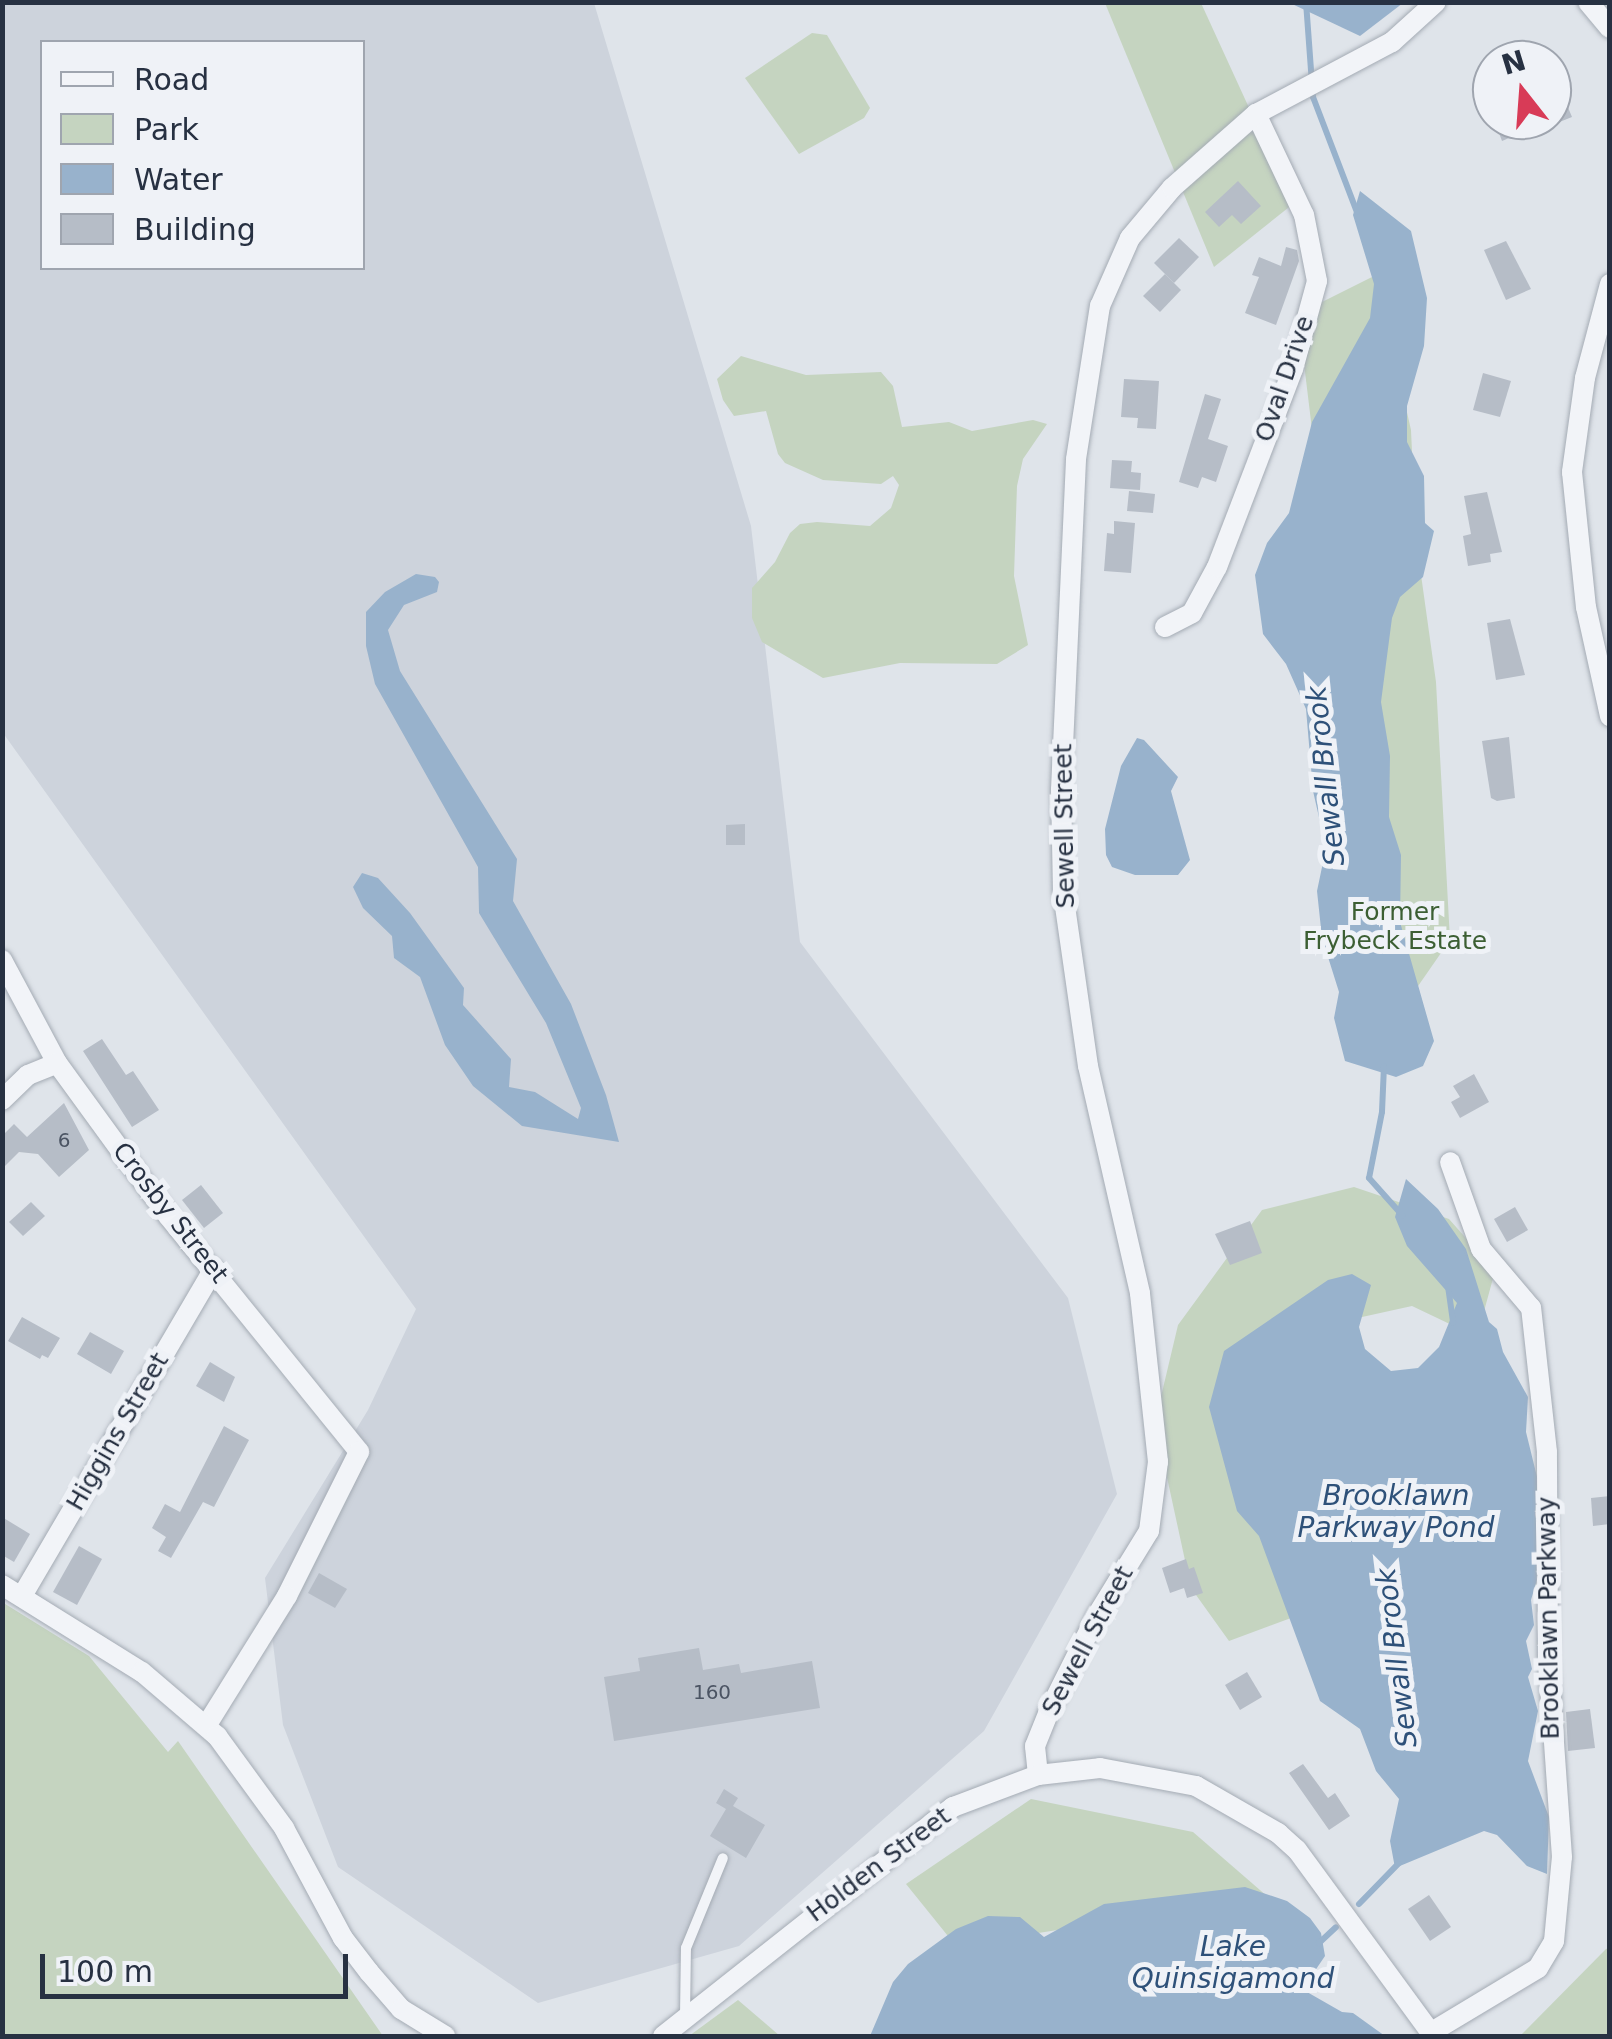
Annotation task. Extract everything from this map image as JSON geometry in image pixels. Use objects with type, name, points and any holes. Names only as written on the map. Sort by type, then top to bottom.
[{"type":"street","name":"Sewell Street","points":[[1038,1774],[1035,1746],[1048,1713],[1096,1617],[1149,1531],[1158,1462],[1140,1293],[1088,1066],[1063,892],[1063,754],[1076,458],[1100,306],[1130,238],[1172,188],[1256,114],[1392,42],[1436,2]]},
{"type":"street","points":[[1588,2],[1610,28]]},
{"type":"street","name":"Oval Drive","points":[[1165,627],[1192,613],[1217,567],[1293,368],[1317,281],[1304,215],[1256,114]]},
{"type":"street","points":[[1610,284],[1586,378],[1572,472],[1586,607],[1610,716]]},
{"type":"street","name":"Crosby Street","points":[[2,960],[57,1063],[169,1217],[358,1452],[287,1596],[206,1726]]},
{"type":"street","points":[[2,1100],[28,1075],[57,1063]]},
{"type":"street","name":"Brooklawn Parkway","points":[[1432,2034],[1538,1968],[1554,1940],[1562,1857],[1548,1656],[1548,1452],[1531,1308],[1481,1249],[1450,1162]]},
{"type":"street","name":"Higgins Street","points":[[22,1596],[214,1269]]},
{"type":"street","points":[[2,1585],[142,1672],[206,1726],[260,1792],[344,1938],[369,1972],[402,2009],[445,2036]]},
{"type":"street","name":"Holden Street","points":[[663,2036],[953,1807],[1038,1774],[1100,1768],[1171,1778],[1196,1786],[1278,1833],[1298,1850],[1432,2034]]},
{"type":"lane","points":[[684,2022],[686,1948],[723,1858]]},
{"type":"shaded area","points":[[2,3],[594,3],[751,526],[800,942],[1068,1298],[1117,1494],[984,1731],[739,1946],[538,2003],[338,1867],[283,1725],[265,1578],[368,1410],[416,1309],[3,733]]},
{"type":"green space","points":[[1105,3],[1201,3],[1293,204],[1214,267]]},
{"type":"green space","points":[[812,33],[827,35],[870,108],[864,118],[799,154],[745,78]]},
{"type":"green space","name":"Former Frybeck Estate","points":[[1376,275],[1411,430],[1416,539],[1436,682],[1450,940],[1416,989],[1395,1000],[1330,578],[1298,314]]},
{"type":"green space","points":[[741,356],[806,375],[881,372],[893,386],[902,427],[949,422],[972,431],[1033,420],[1047,424],[1023,459],[1017,486],[1014,576],[1028,645],[997,664],[900,663],[823,678],[762,642],[752,618],[752,588],[775,562],[790,533],[800,524],[817,522],[870,526],[891,508],[899,485],[893,476],[881,484],[823,480],[785,463],[778,454],[766,411],[734,416],[723,400],[717,379]]},
{"type":"green space","points":[[1354,1187],[1449,1219],[1495,1271],[1477,1337],[1412,1306],[1353,1319],[1310,1611],[1229,1641],[1191,1588],[1155,1422],[1178,1325],[1262,1210]]},
{"type":"green space","points":[[2,1602],[89,1656],[168,1752],[178,1741],[383,2036],[3,2036]]},
{"type":"green space","points":[[1031,1799],[1193,1832],[1268,1897],[956,1946],[906,1884]]},
{"type":"green space","points":[[1609,1948],[1609,2036],[1520,2036],[1606,1949]]},
{"type":"green space","points":[[738,2000],[780,2036],[689,2036]]},
{"type":"water","points":[[1290,3],[1403,3],[1360,36]]},
{"type":"water","points":[[1360,191],[1411,231],[1427,298],[1424,346],[1407,406],[1407,442],[1424,476],[1425,523],[1434,531],[1423,577],[1400,597],[1392,618],[1381,702],[1390,756],[1389,817],[1401,855],[1400,922],[1434,1041],[1423,1066],[1396,1077],[1345,1061],[1334,1018],[1339,992],[1322,938],[1317,891],[1326,848],[1313,791],[1306,709],[1286,664],[1263,634],[1255,575],[1267,543],[1289,513],[1312,422],[1370,318],[1374,284],[1353,215]]},
{"type":"water","points":[[416,574],[435,577],[439,582],[437,592],[404,605],[388,630],[400,671],[517,859],[513,901],[571,1004],[606,1095],[619,1142],[522,1126],[473,1086],[445,1045],[420,977],[394,958],[392,936],[363,908],[353,887],[362,873],[378,878],[410,913],[464,988],[463,1005],[511,1059],[509,1087],[535,1092],[578,1119],[581,1108],[546,1023],[479,913],[478,867],[375,684],[366,646],[366,612],[385,592]]},
{"type":"water","points":[[1137,738],[1144,740],[1178,777],[1171,791],[1190,860],[1178,875],[1135,875],[1112,867],[1106,855],[1105,829],[1121,766]]},
{"type":"water","name":"Brooklawn Parkway Pond","points":[[1406,1179],[1438,1209],[1466,1249],[1489,1322],[1497,1329],[1503,1352],[1528,1397],[1526,1432],[1539,1485],[1535,1514],[1544,1556],[1531,1600],[1534,1625],[1526,1641],[1532,1669],[1528,1677],[1538,1711],[1528,1761],[1549,1817],[1547,1874],[1527,1866],[1497,1835],[1484,1831],[1395,1868],[1390,1841],[1399,1799],[1376,1771],[1360,1729],[1320,1701],[1259,1536],[1237,1511],[1209,1407],[1224,1351],[1328,1280],[1352,1274],[1371,1285],[1359,1327],[1365,1349],[1391,1371],[1418,1368],[1439,1347],[1457,1303],[1407,1246],[1395,1217]]},
{"type":"water","name":"Lake Quinsigamond","points":[[1245,1887],[1287,1901],[1310,1918],[1321,1933],[1325,1956],[1306,1984],[1307,1992],[1342,2012],[1353,2013],[1385,2036],[870,2036],[893,1982],[908,1964],[956,1929],[988,1916],[1020,1917],[1044,1937],[1104,1904]]},
{"type":"building","points":[[1238,181],[1261,206],[1241,224],[1232,215],[1219,227],[1205,212]]},
{"type":"building","points":[[1179,238],[1199,257],[1174,283],[1154,263]]},
{"type":"building","points":[[1506,241],[1531,289],[1506,300],[1484,250]]},
{"type":"building","points":[[1286,247],[1297,250],[1299,261],[1276,325],[1245,313],[1259,277],[1252,275],[1259,257],[1281,266]]},
{"type":"building","points":[[1165,274],[1181,290],[1160,312],[1143,296]]},
{"type":"building","points":[[1483,373],[1511,381],[1500,417],[1473,410]]},
{"type":"building","points":[[1124,379],[1159,381],[1156,429],[1137,428],[1138,418],[1121,417]]},
{"type":"building","points":[[1205,394],[1221,399],[1208,439],[1228,446],[1216,482],[1202,477],[1198,488],[1179,482]]},
{"type":"building","points":[[1112,460],[1132,461],[1131,472],[1141,473],[1140,490],[1110,488]]},
{"type":"building","points":[[1129,491],[1155,494],[1153,513],[1127,511]]},
{"type":"building","points":[[1487,492],[1502,552],[1490,554],[1491,562],[1468,566],[1463,536],[1471,534],[1464,496]]},
{"type":"building","points":[[1114,521],[1135,523],[1131,573],[1104,571],[1107,533],[1114,534]]},
{"type":"building","points":[[1510,619],[1525,675],[1496,680],[1487,623]]},
{"type":"building","points":[[1509,737],[1515,798],[1497,801],[1491,798],[1482,741]]},
{"type":"building","points":[[745,824],[745,845],[726,845],[726,825]]},
{"type":"building","points":[[102,1039],[126,1075],[133,1071],[159,1110],[132,1127],[83,1051]]},
{"type":"building","points":[[1474,1074],[1489,1102],[1460,1118],[1451,1102],[1460,1097],[1453,1086]]},
{"type":"building","points":[[64,1103],[89,1150],[59,1177],[38,1154],[19,1152],[2,1169],[2,1136],[14,1124],[27,1137]]},
{"type":"building","points":[[201,1185],[223,1213],[204,1228],[182,1200]]},
{"type":"building","points":[[31,1202],[45,1216],[23,1236],[9,1222]]},
{"type":"building","points":[[1515,1207],[1528,1230],[1507,1242],[1494,1219]]},
{"type":"building","points":[[1250,1221],[1262,1253],[1230,1265],[1215,1234]]},
{"type":"building","points":[[22,1317],[60,1338],[48,1358],[42,1355],[40,1359],[8,1341]]},
{"type":"building","points":[[90,1332],[124,1351],[111,1374],[77,1354]]},
{"type":"building","points":[[210,1362],[235,1377],[224,1402],[196,1386]]},
{"type":"building","points":[[224,1426],[249,1440],[214,1507],[203,1502],[171,1558],[158,1551],[166,1537],[152,1528],[165,1504],[180,1512]]},
{"type":"building","points":[[1610,1496],[1610,1524],[1593,1526],[1591,1498]]},
{"type":"building","points":[[2,1517],[30,1534],[14,1562],[2,1555]]},
{"type":"building","points":[[79,1546],[102,1559],[77,1605],[53,1592]]},
{"type":"building","points":[[1186,1559],[1189,1569],[1194,1567],[1203,1593],[1187,1598],[1184,1588],[1170,1593],[1162,1568]]},
{"type":"building","points":[[319,1573],[347,1589],[335,1608],[308,1593]]},
{"type":"building","points":[[699,1648],[703,1670],[739,1664],[741,1673],[812,1661],[820,1708],[614,1741],[604,1677],[640,1671],[638,1658]]},
{"type":"building","points":[[1247,1672],[1262,1697],[1240,1710],[1225,1685]]},
{"type":"building","points":[[1590,1709],[1595,1748],[1568,1751],[1566,1712]]},
{"type":"building","points":[[1303,1764],[1328,1798],[1335,1793],[1350,1816],[1329,1830],[1289,1773]]},
{"type":"building","points":[[724,1789],[738,1798],[733,1806],[765,1825],[746,1858],[710,1836],[726,1809],[716,1803]]},
{"type":"building","points":[[1429,1895],[1451,1927],[1430,1941],[1408,1909]]},
{"type":"waterway","name":"Sewall Brook","points":[[1306,2],[1313,97],[1357,212]]},
{"type":"waterway","name":"Sewall Brook","points":[[1384,1066],[1382,1112],[1369,1178],[1402,1215]]},
{"type":"waterway","name":"Sewall Brook","points":[[1448,1286],[1453,1323]]},
{"type":"waterway","name":"Sewall Brook","points":[[1359,1904],[1398,1864]]},
{"type":"waterway","name":"Sewall Brook","points":[[1319,1943],[1336,1927]]}]
